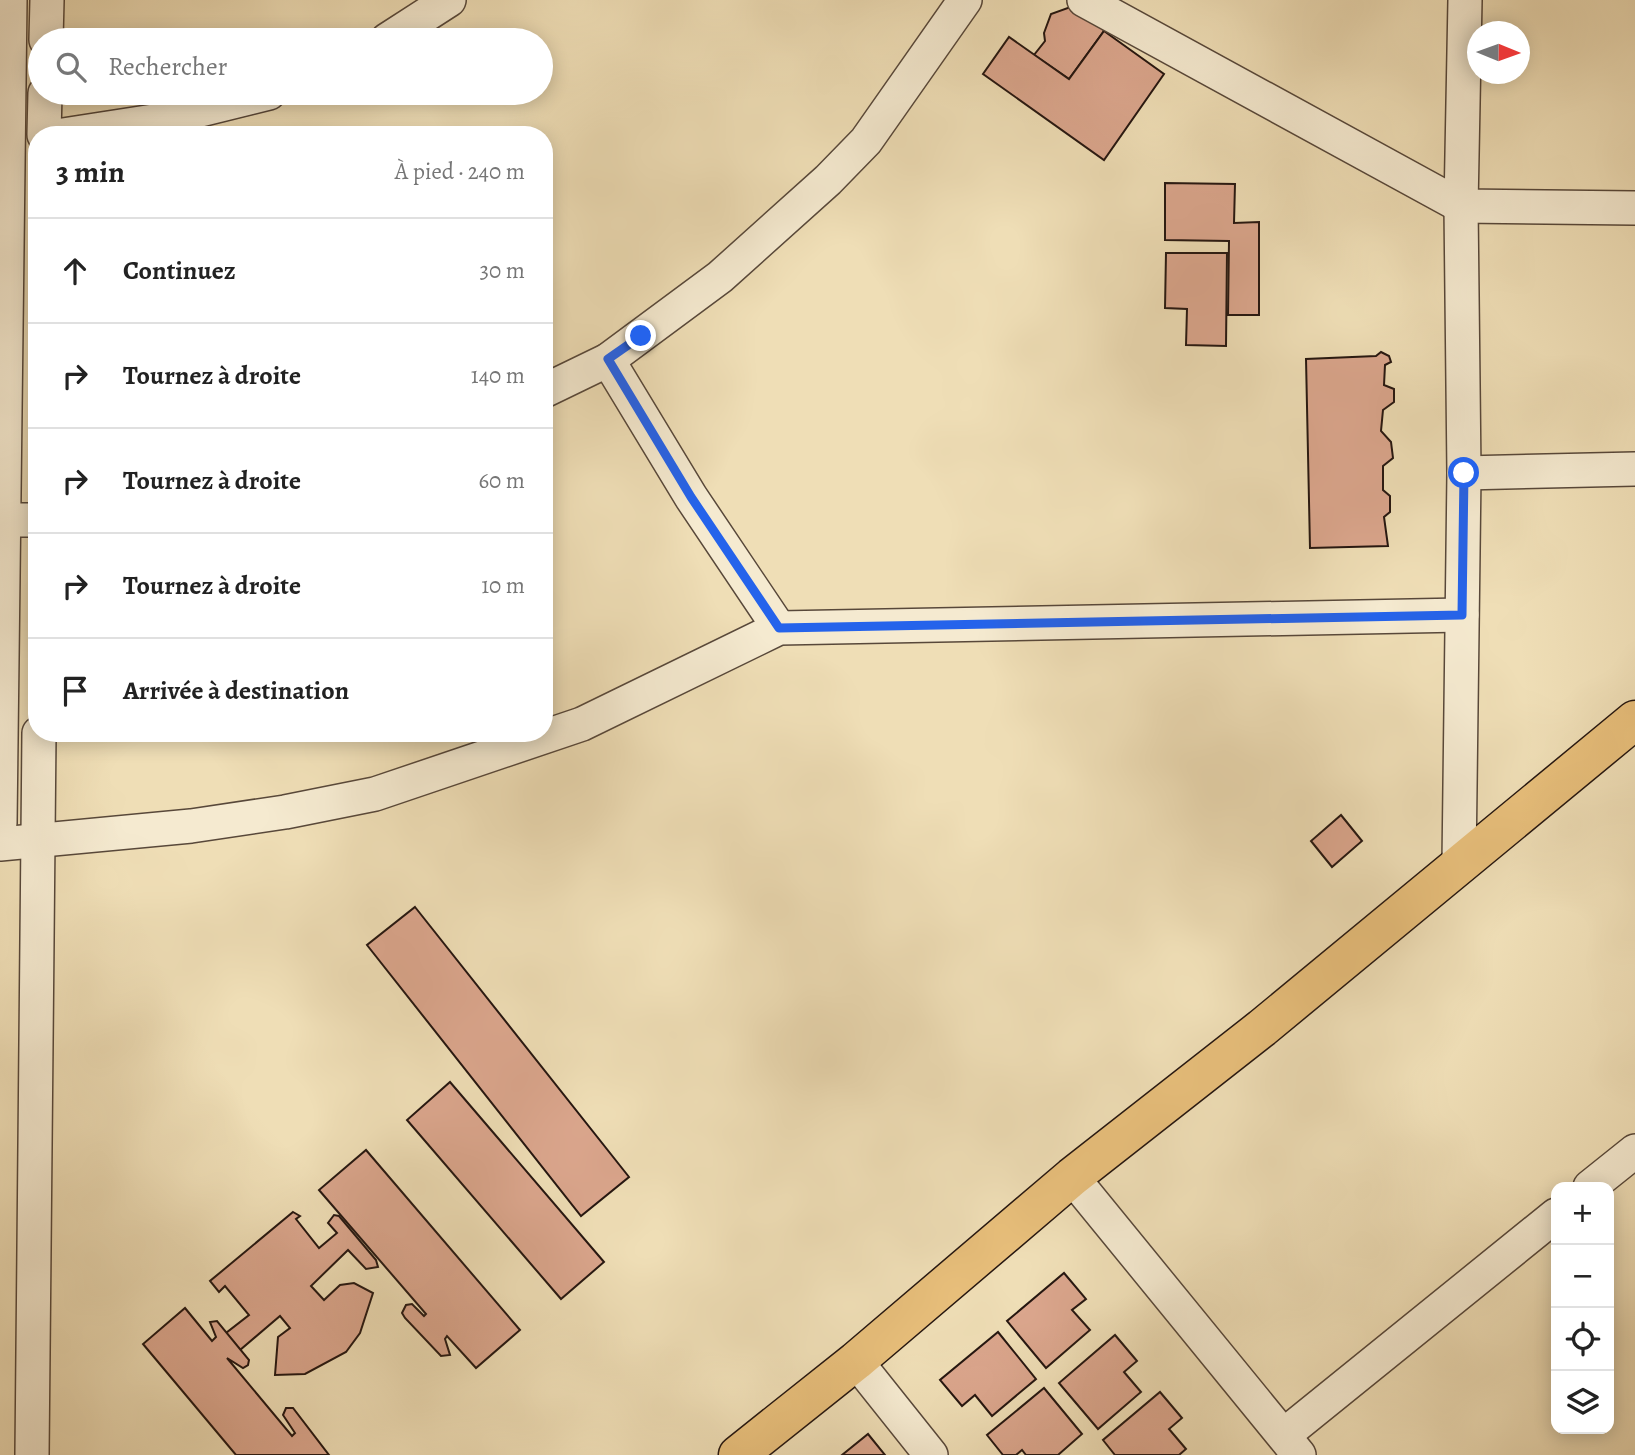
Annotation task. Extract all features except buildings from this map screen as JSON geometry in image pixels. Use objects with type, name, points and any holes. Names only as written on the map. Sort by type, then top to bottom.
[{"type":"main road","points":[[738,1455],[856,1361],[1072,1177],[1262,1028],[1635,720]]},
{"type":"street","points":[[0,823],[1,520],[14,137],[10,0]]},
{"type":"street","points":[[46,28],[47,0]]},
{"type":"street","points":[[406,28],[449,0]]},
{"type":"street","points":[[553,386],[608,359],[720,277],[847,160],[866,141],[965,0]]},
{"type":"street","points":[[1084,0],[1461,206],[1635,208]]},
{"type":"street","points":[[1459,864],[1464,473],[1461,206],[1465,0]]},
{"type":"street","points":[[44,126],[45,105]]},
{"type":"street","points":[[121,126],[160,120],[221,105]]},
{"type":"street","points":[[608,359],[691,497],[779,628]]},
{"type":"street","points":[[1464,473],[1635,469]]},
{"type":"street","points":[[1,520],[28,520]]},
{"type":"street","points":[[553,734],[582,724],[779,628],[1462,615]]},
{"type":"street","points":[[32,1455],[39,742]]},
{"type":"street","points":[[0,844],[205,824],[285,812],[374,794],[529,742]]},
{"type":"street","points":[[1596,1182],[1635,1151]]},
{"type":"street","points":[[1072,1177],[1292,1445],[1551,1219]]},
{"type":"street","points":[[856,1361],[931,1455]]},
{"type":"route","points":[[641,336],[608,359],[691,497],[779,628],[1462,615],[1464,473]]}]
